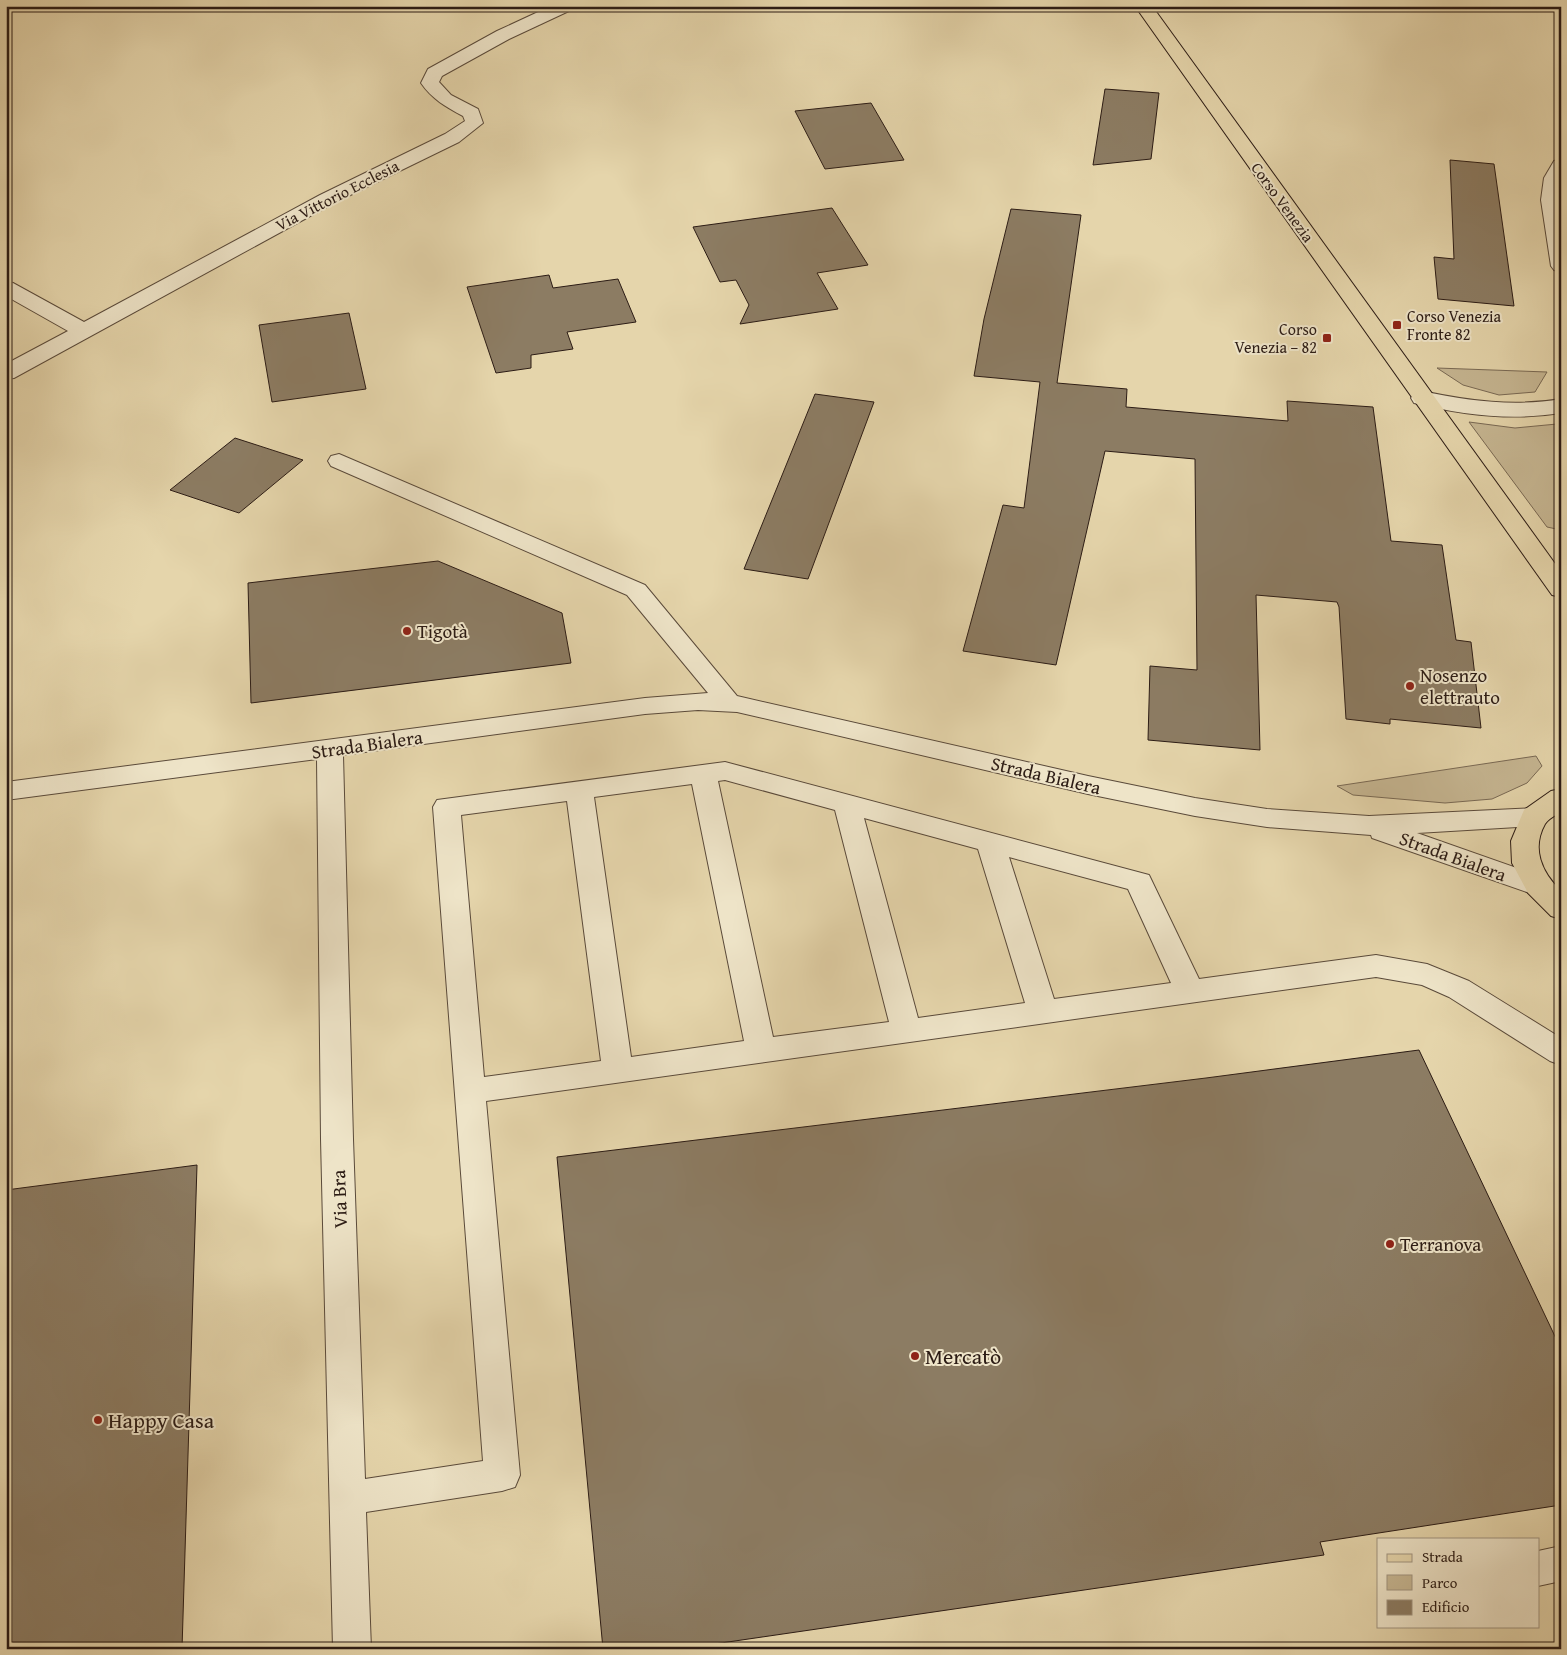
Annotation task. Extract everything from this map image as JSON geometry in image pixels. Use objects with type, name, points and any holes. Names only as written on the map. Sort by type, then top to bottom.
[{"type":"main road","name":"Corso Venezia","points":[[1144,6],[1422,398],[1561,590]]},
{"type":"main road","points":[[1561,798],[1534,817],[1525,841],[1526,863],[1538,886],[1561,909]]},
{"type":"street","name":"Via Vittorio Ecclesia","points":[[6,373],[327,199],[452,138],[474,123],[472,113],[446,99],[430,84],[434,73],[503,35],[565,6]]},
{"type":"street","points":[[1561,165],[1554,178],[1551,200],[1561,266]]},
{"type":"street","points":[[6,287],[84,331]]},
{"type":"street","points":[[1422,398],[1461,406],[1508,410],[1543,410],[1561,406]]},
{"type":"street","points":[[339,461],[636,590],[728,701]]},
{"type":"street","name":"Strada Bialera","points":[[6,791],[702,700],[728,701],[1088,785],[1185,805],[1267,818],[1369,826],[1534,817]]},
{"type":"street","name":"Via Bra","points":[[330,749],[337,1138],[352,1649]]},
{"type":"street","points":[[348,1498],[502,1474],[447,807],[725,771],[1139,882],[1190,992]]},
{"type":"street","points":[[703,774],[761,1050]]},
{"type":"street","points":[[579,790],[618,1070]]},
{"type":"street","points":[[847,804],[906,1030]]},
{"type":"street","name":"Strada Bialera","points":[[1369,826],[1538,886]]},
{"type":"street","points":[[990,842],[1043,1012]]},
{"type":"street","points":[[469,1091],[1376,966],[1397,968],[1427,975],[1459,989],[1561,1053]]},
{"type":"street","points":[[1540,1568],[1561,1563]]},
{"type":"green space","points":[[1437,368],[1547,372],[1535,392],[1499,395],[1463,385]]},
{"type":"green space","points":[[1469,422],[1515,428],[1557,424],[1561,455],[1561,530],[1547,527]]},
{"type":"green space","points":[[1536,756],[1542,766],[1527,783],[1492,799],[1445,803],[1353,795],[1337,786]]},
{"type":"building","points":[[1105,89],[1159,93],[1151,159],[1093,165]]},
{"type":"building","points":[[871,103],[904,160],[825,169],[795,111]]},
{"type":"building","points":[[1450,160],[1494,164],[1514,306],[1438,299],[1434,257],[1454,259]]},
{"type":"building","points":[[832,208],[868,265],[817,273],[838,309],[740,324],[749,305],[736,280],[720,282],[693,227]]},
{"type":"building","points":[[1011,209],[1081,215],[1057,383],[1127,389],[1126,407],[1288,421],[1287,401],[1373,407],[1391,541],[1442,545],[1456,640],[1471,642],[1481,728],[1390,719],[1390,724],[1346,719],[1339,607],[1337,602],[1256,595],[1260,750],[1148,740],[1150,666],[1197,670],[1195,459],[1105,451],[1056,665],[963,651],[1003,505],[1024,508],[1040,382],[974,376],[984,319]]},
{"type":"building","points":[[549,275],[553,288],[618,279],[636,322],[567,332],[573,349],[531,355],[531,368],[496,373],[467,287]]},
{"type":"building","points":[[349,313],[366,389],[272,402],[259,325]]},
{"type":"building","points":[[815,394],[874,402],[808,579],[744,569]]},
{"type":"building","points":[[235,438],[303,460],[239,513],[170,490]]},
{"type":"building","name":"Tigotà","points":[[438,561],[562,613],[571,663],[251,703],[248,583]]},
{"type":"building","name":"Mercatò","points":[[1419,1050],[1561,1349],[1561,1505],[1320,1542],[1324,1555],[680,1649],[603,1649],[557,1157],[1206,1078]]},
{"type":"building","name":"Happy Casa","points":[[197,1165],[182,1649],[6,1649],[6,1190]]},
{"type":"place","name":"Corso Venezia Fronte 82","points":[[1397,325]]},
{"type":"place","name":"Corso Venezia – 82","points":[[1327,338]]},
{"type":"place","name":"Tigotà","points":[[407,631]]},
{"type":"place","name":"Nosenzo elettrauto","points":[[1410,686]]},
{"type":"place","name":"Terranova","points":[[1390,1244]]},
{"type":"place","name":"Mercatò","points":[[915,1356]]},
{"type":"place","name":"Happy Casa","points":[[98,1420]]}]
